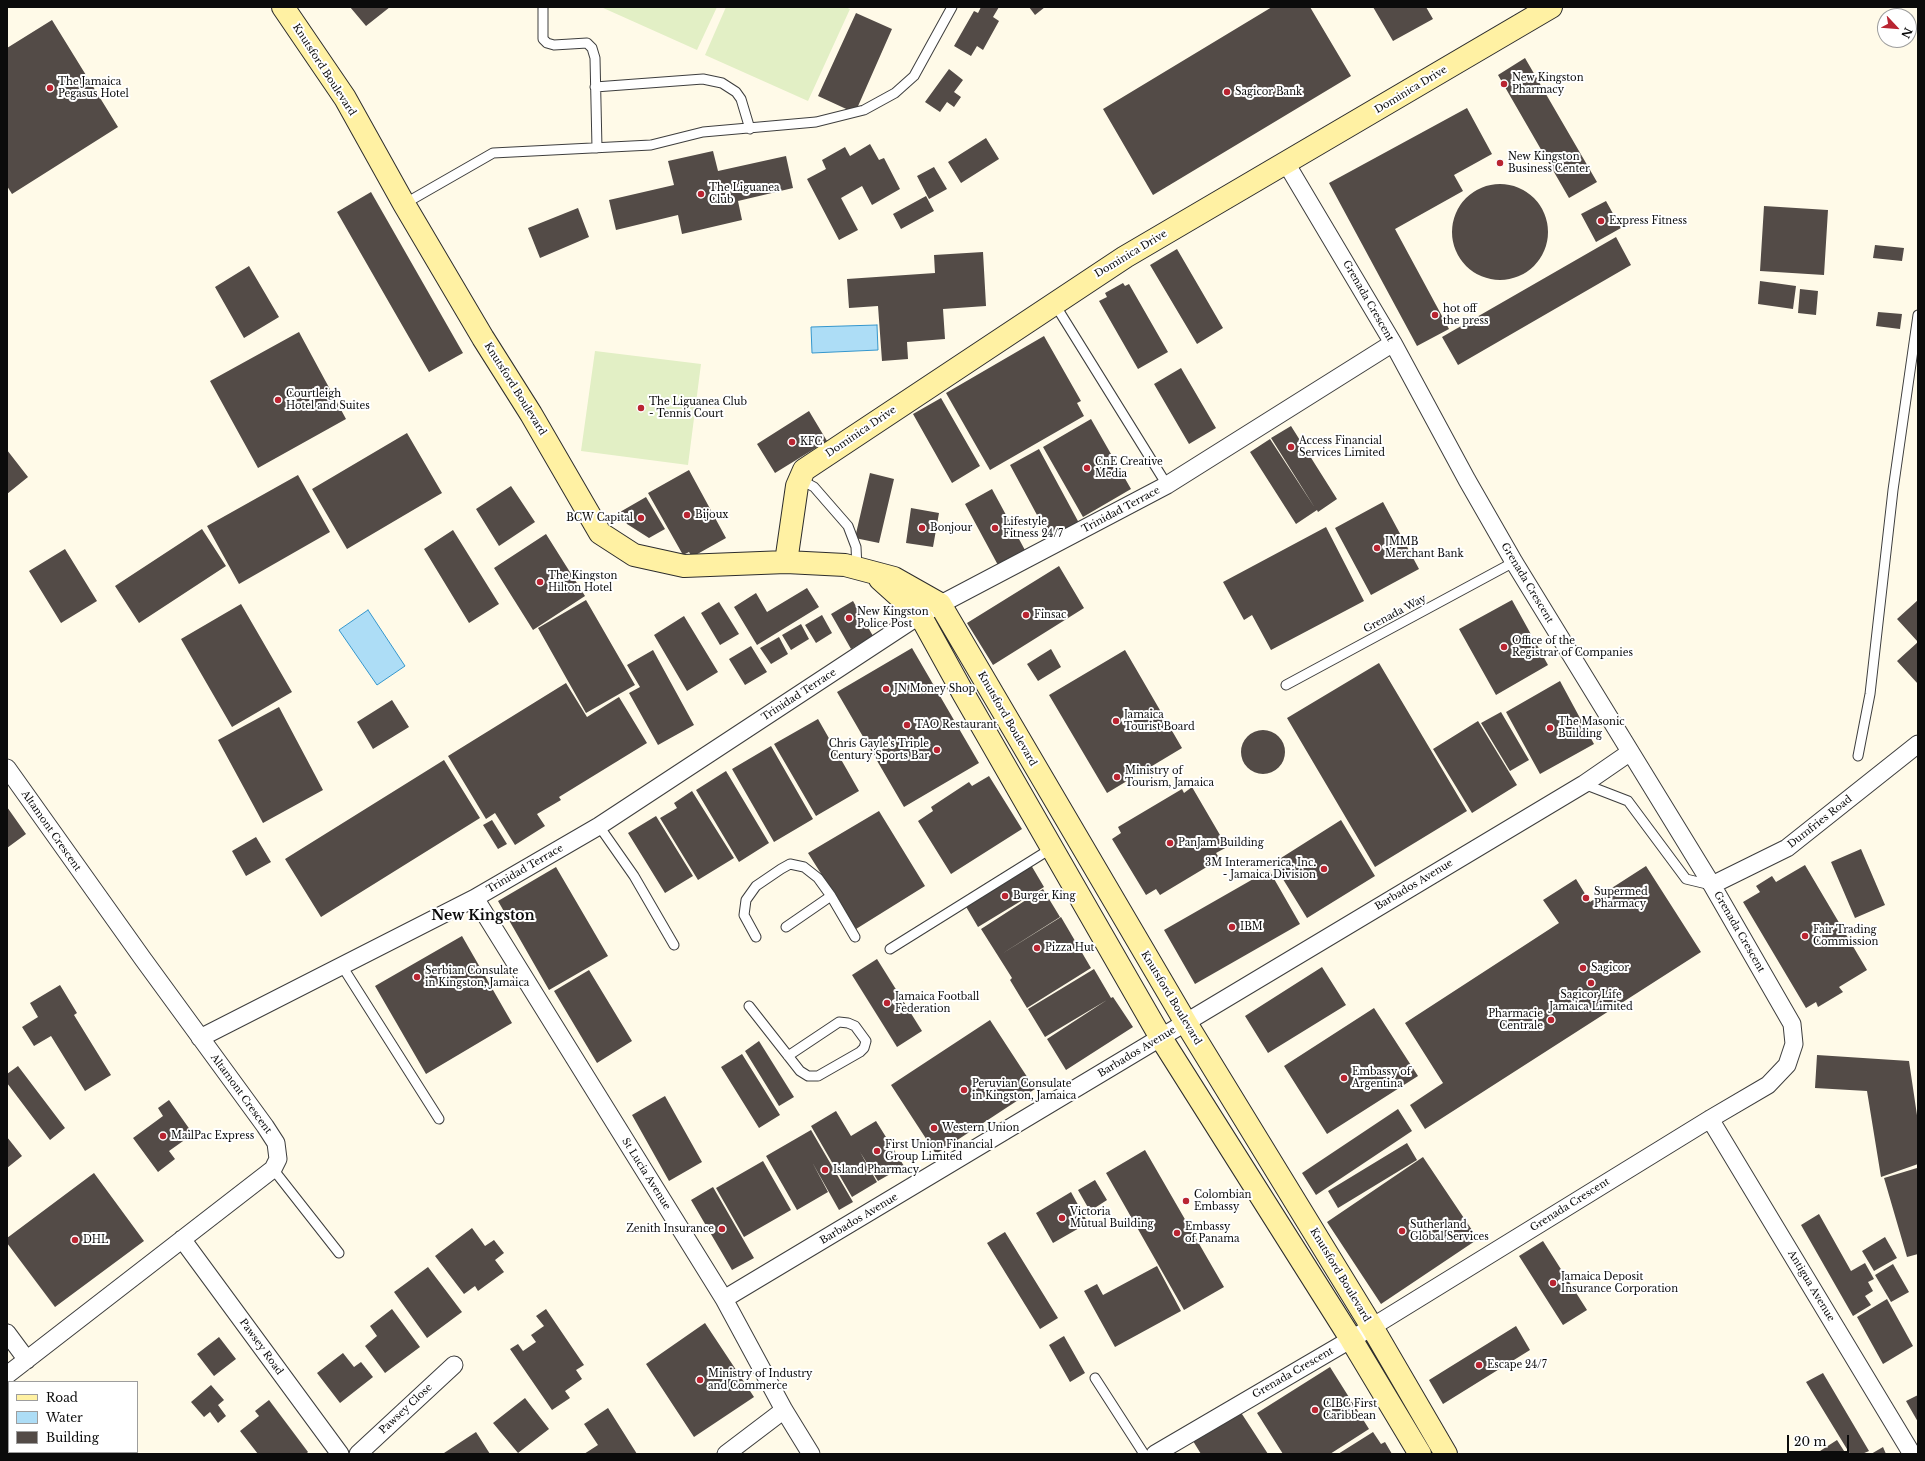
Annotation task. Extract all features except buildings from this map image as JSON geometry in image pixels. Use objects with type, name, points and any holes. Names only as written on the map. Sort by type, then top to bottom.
[{"type":"main road","name":"Dominica Drive","points":[[799,479],[804,470],[1125,257],[1551,7]]},
{"type":"main road","name":"Knutsford Boulevard","points":[[290,13],[345,98],[404,204],[483,338],[531,414],[600,533],[634,555],[684,566],[786,562],[845,565],[894,578],[940,604],[1186,1023],[1372,1327],[1446,1454]]},
{"type":"main road","points":[[786,562],[799,479]]},
{"type":"main road","points":[[864,570],[920,615],[963,693],[1161,1038],[1351,1339],[1420,1454]]},
{"type":"street","name":"Grenada Crescent","points":[[1155,1454],[1372,1327],[1710,1119],[1768,1085],[1787,1066],[1794,1044],[1792,1024],[1712,885],[1629,753],[1514,562],[1467,480],[1393,343],[1286,163]]},
{"type":"street","name":"Trinidad Terrace","points":[[200,1038],[475,898],[599,826],[920,615],[1168,485],[1393,343]]},
{"type":"street","name":"Dumfries Road","points":[[1712,885],[1787,848],[1918,744]]},
{"type":"street","name":"Barbados Avenue","points":[[724,1299],[1584,784],[1629,753]]},
{"type":"street","name":"Altamont Crescent","points":[[7,768],[276,1143],[278,1159],[273,1169]]},
{"type":"street","name":"St Lucia Avenue","points":[[475,898],[724,1299],[784,1410],[811,1454]]},
{"type":"street","name":"Antigua Avenue","points":[[1710,1119],[1912,1454]]},
{"type":"street","points":[[7,1375],[273,1169]]},
{"type":"street","name":"Pawsey Road","points":[[182,1239],[340,1454]]},
{"type":"street","points":[[7,1333],[27,1360]]},
{"type":"street","name":"Pawsey Close","points":[[358,1454],[454,1365]]},
{"type":"street","points":[[726,1454],[784,1410]]},
{"type":"lane","points":[[543,7],[543,39],[547,43],[554,45],[587,43],[592,48],[594,58],[597,148]]},
{"type":"lane","points":[[404,204],[493,153],[522,150],[651,145],[703,132],[816,122],[844,117],[864,110],[895,93],[914,76],[952,7]]},
{"type":"lane","points":[[595,87],[703,79],[722,83],[736,92],[741,99],[750,129]]},
{"type":"lane","points":[[1054,303],[1168,485]]},
{"type":"lane","points":[[1858,756],[1870,694],[1893,490],[1918,316]]},
{"type":"lane","points":[[799,479],[814,488],[848,526],[864,570]]},
{"type":"lane","name":"Grenada Way","points":[[1286,685],[1514,562]]},
{"type":"lane","points":[[1584,784],[1628,801],[1686,879],[1712,885]]},
{"type":"lane","points":[[599,826],[634,876],[674,945]]},
{"type":"lane","points":[[890,949],[1052,848]]},
{"type":"lane","points":[[756,937],[744,915],[746,900],[756,886],[790,864],[804,867],[818,878],[831,896],[854,938]]},
{"type":"lane","points":[[786,927],[831,896]]},
{"type":"lane","points":[[342,966],[439,1120]]},
{"type":"lane","points":[[749,1006],[788,1056],[800,1071],[808,1076],[818,1076],[860,1052],[864,1048],[866,1041],[855,1026],[839,1022],[788,1056]]},
{"type":"lane","points":[[273,1169],[339,1253]]},
{"type":"lane","points":[[1095,1378],[1144,1454]]},
{"type":"green space","points":[[601,7],[717,7],[697,50]]},
{"type":"green space","points":[[726,7],[845,7],[850,9],[808,101],[705,55]]},
{"type":"green space","name":"The Liguanea Club - Tennis Court","points":[[595,351],[701,364],[688,465],[581,451]]},
{"type":"water","points":[[877,325],[878,350],[812,353],[811,327]]},
{"type":"water","points":[[368,610],[405,666],[377,685],[339,630]]},
{"type":"place","name":"New Kingston Pharmacy","points":[[1504,84]]},
{"type":"place","name":"The Jamaica Pegasus Hotel","points":[[50,88]]},
{"type":"place","name":"Sagicor Bank","points":[[1227,92]]},
{"type":"place","name":"New Kingston Business Center","points":[[1500,163]]},
{"type":"place","name":"The Liguanea Club","points":[[701,194]]},
{"type":"place","name":"Express Fitness","points":[[1601,221]]},
{"type":"place","name":"hot off the press","points":[[1435,315]]},
{"type":"place","name":"Courtleigh Hotel and Suites","points":[[278,400]]},
{"type":"place","name":"The Liguanea Club - Tennis Court","points":[[641,408]]},
{"type":"place","name":"KFC","points":[[792,442]]},
{"type":"place","name":"Access Financial Services Limited","points":[[1291,447]]},
{"type":"place","name":"CnE Creative Media","points":[[1087,468]]},
{"type":"place","name":"Bijoux","points":[[687,515]]},
{"type":"place","name":"BCW Capital","points":[[641,518]]},
{"type":"place","name":"Bonjour","points":[[922,528]]},
{"type":"place","name":"Lifestyle Fitness 24/7","points":[[995,528]]},
{"type":"place","name":"JMMB Merchant Bank","points":[[1377,548]]},
{"type":"place","name":"The Kingston Hilton Hotel","points":[[540,582]]},
{"type":"place","name":"Finsac","points":[[1026,615]]},
{"type":"place","name":"New Kingston Police Post","points":[[849,618]]},
{"type":"place","name":"Office of the Registrar of Companies","points":[[1504,647]]},
{"type":"place","name":"JN Money Shop","points":[[886,689]]},
{"type":"place","name":"Jamaica Tourist Board","points":[[1116,721]]},
{"type":"place","name":"TAO Restaurant","points":[[907,725]]},
{"type":"place","name":"The Masonic Building","points":[[1550,728]]},
{"type":"place","name":"Chris Gayle's Triple Century Sports Bar","points":[[937,750]]},
{"type":"place","name":"Ministry of Tourism, Jamaica","points":[[1117,777]]},
{"type":"place","name":"PanJam Building","points":[[1170,843]]},
{"type":"place","name":"3M Interamerica, Inc. - Jamaica Division","points":[[1324,869]]},
{"type":"place","name":"Burger King","points":[[1005,896]]},
{"type":"place","name":"Supermed Pharmacy","points":[[1586,898]]},
{"type":"place","name":"IBM","points":[[1232,927]]},
{"type":"place","name":"Fair Trading Commission","points":[[1805,936]]},
{"type":"place","name":"Pizza Hut","points":[[1037,948]]},
{"type":"place","name":"Sagicor","points":[[1583,968]]},
{"type":"place","name":"Serbian Consulate in Kingston, Jamaica","points":[[417,977]]},
{"type":"place","name":"Sagicor Life Jamaica Limited","points":[[1591,983]]},
{"type":"place","name":"Jamaica Football Federation","points":[[887,1003]]},
{"type":"place","name":"Pharmacie Centrale","points":[[1551,1020]]},
{"type":"place","name":"Embassy of Argentina","points":[[1344,1078]]},
{"type":"place","name":"Peruvian Consulate in Kingston, Jamaica","points":[[964,1090]]},
{"type":"place","name":"Western Union","points":[[934,1128]]},
{"type":"place","name":"MailPac Express","points":[[163,1136]]},
{"type":"place","name":"First Union Financial Group Limited","points":[[877,1151]]},
{"type":"place","name":"Island Pharmacy","points":[[825,1170]]},
{"type":"place","name":"Colombian Embassy","points":[[1186,1201]]},
{"type":"place","name":"Victoria Mutual Building","points":[[1062,1218]]},
{"type":"place","name":"Zenith Insurance","points":[[722,1229]]},
{"type":"place","name":"Sutherland Global Services","points":[[1402,1231]]},
{"type":"place","name":"Embassy of Panama","points":[[1177,1233]]},
{"type":"place","name":"DHL","points":[[75,1240]]},
{"type":"place","name":"Jamaica Deposit Insurance Corporation","points":[[1553,1283]]},
{"type":"place","name":"Escape 24/7","points":[[1479,1365]]},
{"type":"place","name":"Ministry of Industry and Commerce","points":[[700,1380]]},
{"type":"place","name":"CIBC First Caribbean","points":[[1315,1410]]},
{"type":"district","name":"New Kingston","points":[[483,916]]}]
